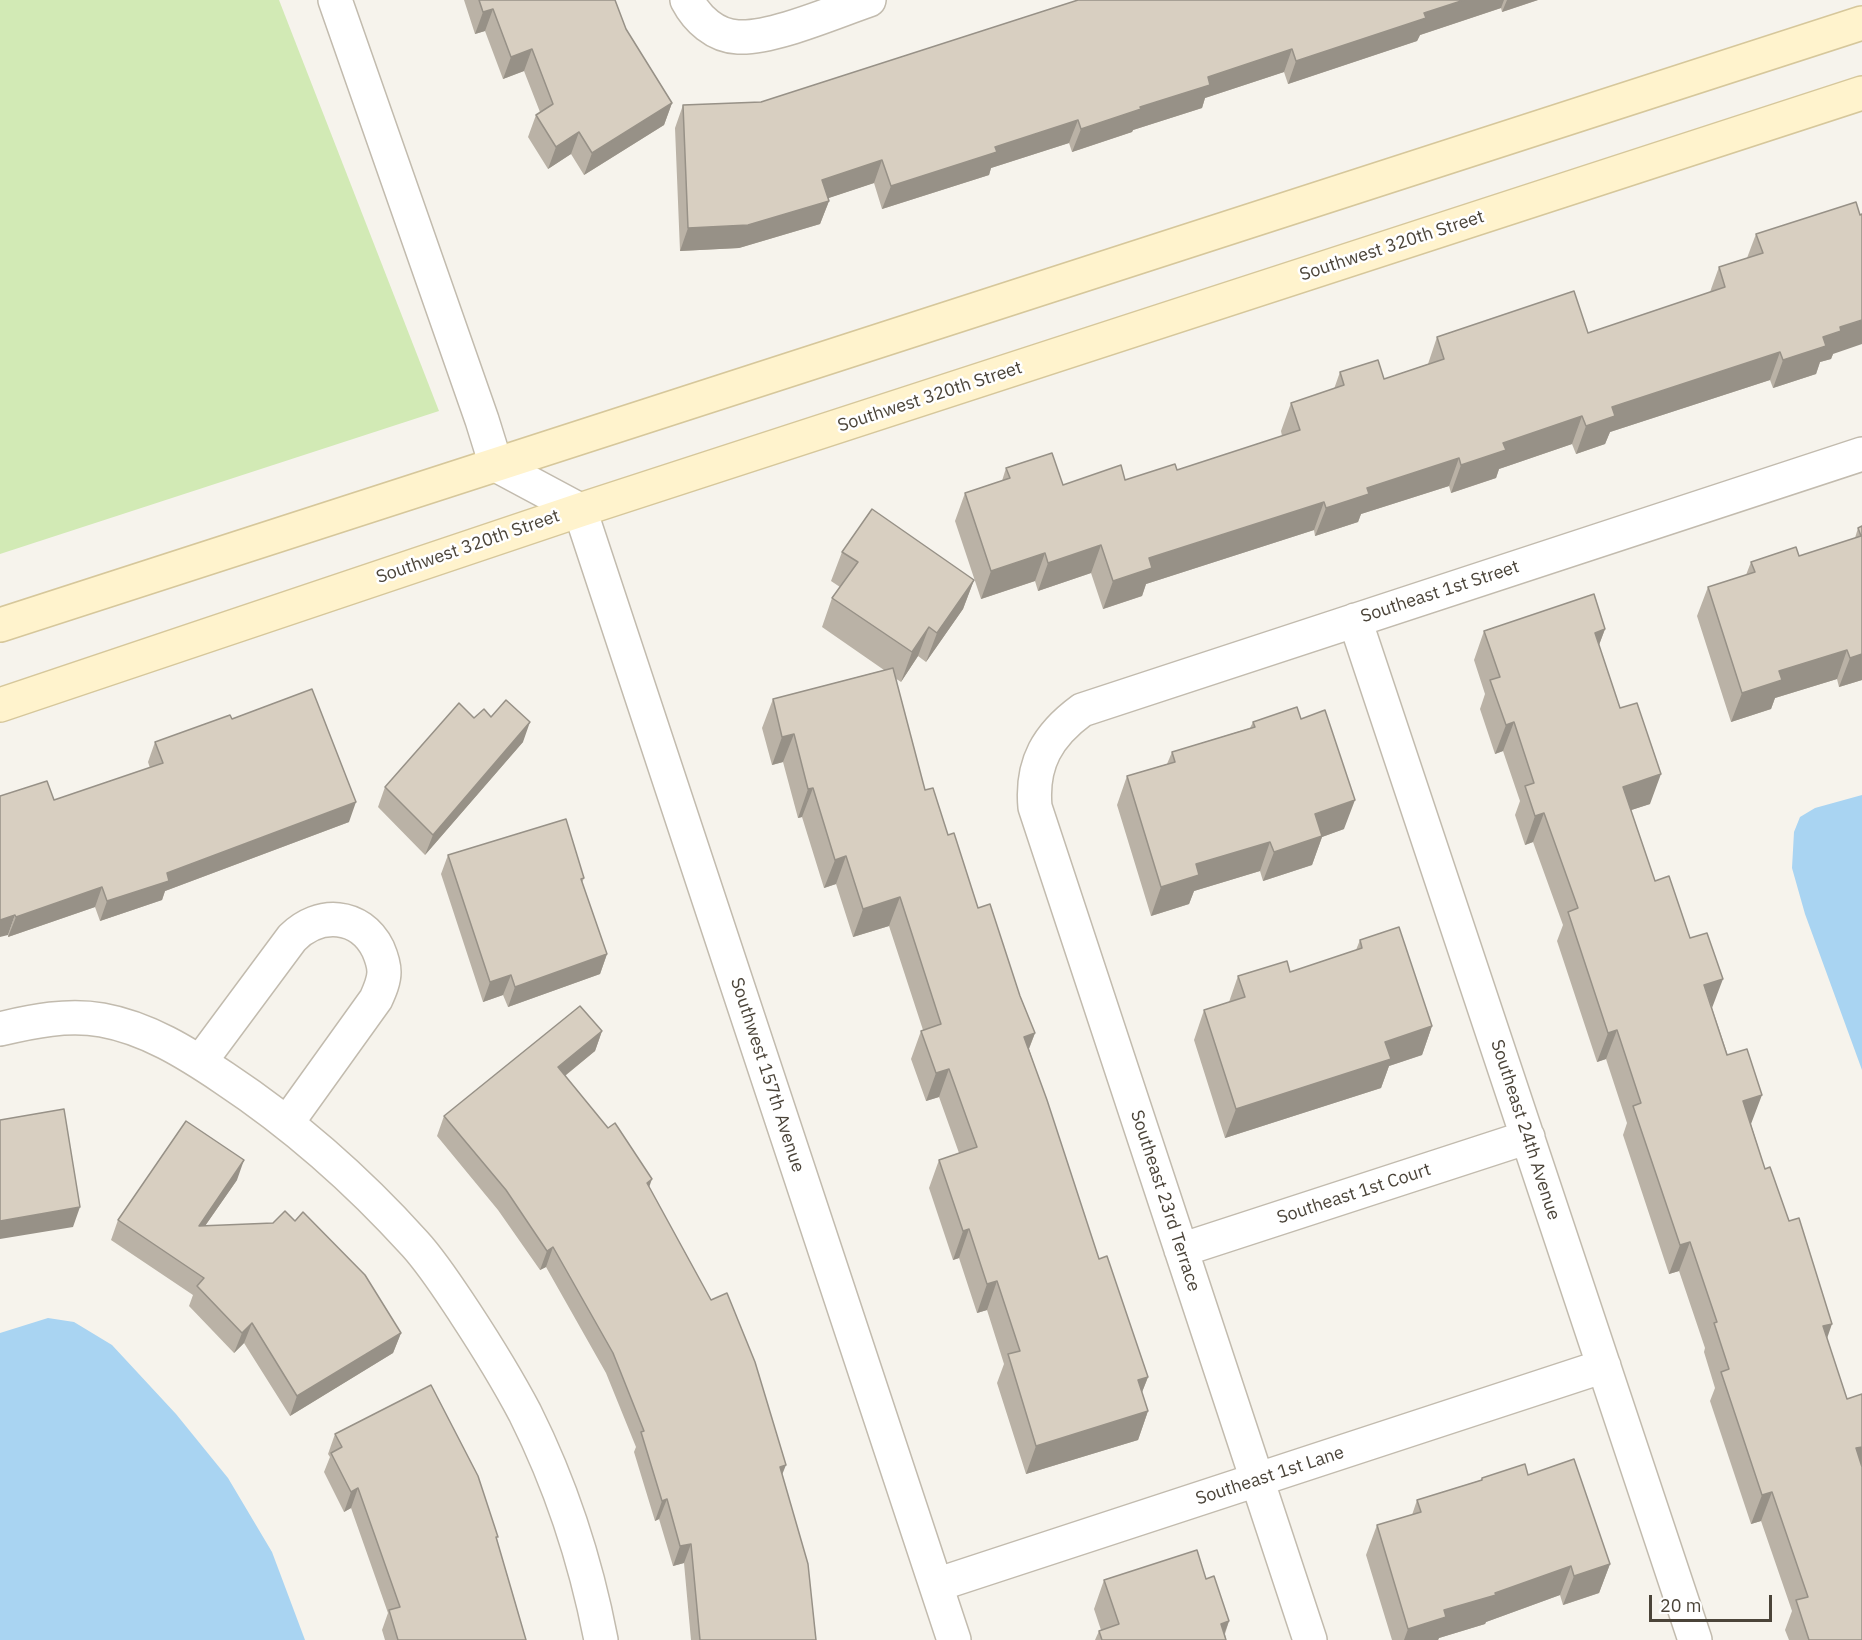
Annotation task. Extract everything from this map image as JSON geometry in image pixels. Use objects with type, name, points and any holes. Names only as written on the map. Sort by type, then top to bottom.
[{"type":"street","points":[[335,0],[496,465],[580,510]]},
{"type":"street","points":[[687,0],[709,26],[719,32],[737,37],[774,32],[868,0]]},
{"type":"street","points":[[0,625],[1862,23]]},
{"type":"street","name":"Southwest 320th Street","points":[[0,705],[580,510],[1862,93]]},
{"type":"street","name":"Southeast 1st Street","points":[[1040,760],[1058,729],[1082,710],[1862,454]]},
{"type":"street","name":"Southwest 157th Avenue","points":[[580,510],[954,1640]]},
{"type":"street","name":"Southeast 24th Avenue","points":[[1355,620],[1695,1640]]},
{"type":"street","name":"Southeast 23rd Terrace","points":[[1040,760],[1033,789],[1035,807],[1310,1640]]},
{"type":"street","points":[[200,1062],[292,938],[302,928],[332,919],[349,922],[367,933],[382,957],[384,974],[376,999],[287,1123]]},
{"type":"street","points":[[0,1029],[23,1023],[75,1017],[126,1025],[159,1039],[235,1085],[321,1150],[416,1245],[448,1288],[500,1369],[525,1414],[561,1500],[586,1573],[601,1640]]},
{"type":"street","name":"Southeast 1st Court","points":[[1181,1250],[1528,1137]]},
{"type":"street","name":"Southeast 1st Lane","points":[[936,1585],[1604,1366]]},
{"type":"green space","points":[[0,0],[279,0],[439,411],[0,554]]},
{"type":"water","points":[[1862,795],[1862,1070],[1805,914],[1792,868],[1794,832],[1800,817],[1815,808]]},
{"type":"water","points":[[48,1318],[74,1322],[112,1345],[176,1414],[228,1478],[272,1552],[305,1640],[0,1640],[0,1333]]},
{"type":"building","points":[[479,0],[615,0],[626,29],[672,103],[592,153],[579,132],[556,147],[536,115],[553,104],[532,49],[511,57],[493,9],[483,12]]},
{"type":"building","points":[[1078,0],[1464,0],[1424,13],[1426,18],[1296,61],[1292,49],[1208,77],[1210,85],[1140,107],[1141,109],[1081,129],[1078,120],[995,147],[997,152],[891,186],[882,160],[822,180],[829,201],[748,225],[688,228],[683,105],[761,102]]},
{"type":"building","points":[[1856,202],[1860,215],[1862,214],[1862,320],[1840,327],[1841,331],[1823,337],[1826,346],[1783,360],[1780,352],[1612,407],[1615,416],[1586,426],[1582,416],[1503,443],[1506,450],[1461,465],[1459,458],[1367,488],[1369,494],[1326,508],[1324,502],[1149,558],[1152,568],[1113,581],[1101,545],[1048,563],[1045,553],[991,571],[965,493],[1010,478],[1006,468],[1052,453],[1063,485],[1121,465],[1125,480],[1175,464],[1177,470],[1300,430],[1291,403],[1344,385],[1340,372],[1378,360],[1384,379],[1444,359],[1437,337],[1574,291],[1588,333],[1725,287],[1719,267],[1763,253],[1756,234]]},
{"type":"building","points":[[872,509],[974,580],[937,633],[929,627],[912,652],[832,598],[858,562],[842,552]]},
{"type":"building","points":[[1862,526],[1862,654],[1850,658],[1847,650],[1779,671],[1782,680],[1742,693],[1708,587],[1755,572],[1751,562],[1796,547],[1799,556],[1861,536],[1858,528]]},
{"type":"building","points":[[1594,594],[1605,629],[1595,633],[1620,708],[1637,703],[1661,774],[1623,787],[1655,881],[1669,876],[1690,938],[1707,933],[1723,979],[1704,985],[1727,1055],[1747,1049],[1762,1095],[1743,1101],[1765,1169],[1770,1167],[1789,1221],[1799,1218],[1832,1324],[1823,1326],[1847,1399],[1862,1394],[1862,1447],[1856,1448],[1862,1467],[1862,1640],[1809,1640],[1796,1600],[1808,1597],[1772,1492],[1762,1495],[1721,1372],[1729,1369],[1714,1323],[1717,1322],[1690,1242],[1680,1245],[1633,1106],[1641,1103],[1617,1030],[1608,1033],[1568,912],[1578,908],[1544,813],[1535,816],[1525,786],[1534,783],[1514,722],[1506,725],[1490,680],[1500,677],[1484,631]]},
{"type":"building","points":[[893,668],[925,790],[933,788],[948,835],[954,833],[978,908],[990,904],[1020,996],[1035,1033],[1024,1037],[1099,1259],[1107,1256],[1148,1377],[1138,1380],[1148,1411],[1036,1446],[1008,1354],[1020,1351],[997,1281],[987,1284],[969,1229],[963,1231],[939,1160],[977,1147],[949,1069],[936,1073],[921,1031],[941,1024],[900,897],[863,909],[846,856],[835,860],[813,788],[808,789],[794,734],[782,737],[773,699]]},
{"type":"building","points":[[312,689],[356,802],[167,873],[169,881],[107,901],[102,887],[16,917],[15,915],[0,920],[0,796],[47,781],[54,800],[163,763],[155,742],[230,715],[232,719]]},
{"type":"building","points":[[506,700],[530,722],[433,835],[385,787],[459,703],[474,718],[484,709],[491,717]]},
{"type":"building","points":[[1297,707],[1301,719],[1325,710],[1355,800],[1315,814],[1322,836],[1274,852],[1270,842],[1196,864],[1199,875],[1161,887],[1127,776],[1175,762],[1172,752],[1255,727],[1253,722]]},
{"type":"building","points":[[566,819],[584,878],[581,879],[607,954],[515,987],[511,975],[490,982],[448,855]]},
{"type":"building","points":[[1399,927],[1432,1026],[1385,1042],[1391,1059],[1236,1109],[1204,1010],[1245,997],[1238,976],[1287,961],[1290,972],[1362,948],[1360,940]]},
{"type":"building","points":[[580,1006],[602,1031],[558,1067],[608,1128],[615,1123],[652,1179],[647,1183],[711,1300],[727,1293],[755,1362],[786,1465],[780,1467],[808,1564],[816,1640],[700,1640],[691,1544],[680,1546],[667,1499],[662,1501],[641,1432],[644,1431],[613,1353],[553,1247],[547,1251],[506,1190],[444,1116]]},
{"type":"building","points":[[64,1109],[80,1207],[0,1221],[0,1120]]},
{"type":"building","points":[[186,1121],[244,1160],[199,1226],[273,1223],[285,1211],[295,1221],[303,1212],[365,1275],[401,1333],[297,1396],[252,1323],[242,1333],[197,1286],[204,1278],[118,1220]]},
{"type":"building","points":[[431,1385],[478,1476],[498,1537],[496,1537],[526,1640],[398,1640],[389,1610],[400,1607],[358,1488],[351,1492],[331,1453],[342,1447],[335,1434]]},
{"type":"building","points":[[1574,1459],[1610,1564],[1574,1576],[1571,1566],[1495,1593],[1496,1595],[1444,1610],[1446,1617],[1408,1629],[1377,1525],[1421,1512],[1417,1500],[1482,1480],[1482,1478],[1525,1464],[1528,1475]]},
{"type":"building","points":[[1197,1550],[1206,1579],[1214,1576],[1229,1621],[1221,1624],[1226,1640],[1102,1640],[1099,1631],[1119,1624],[1104,1580]]}]
